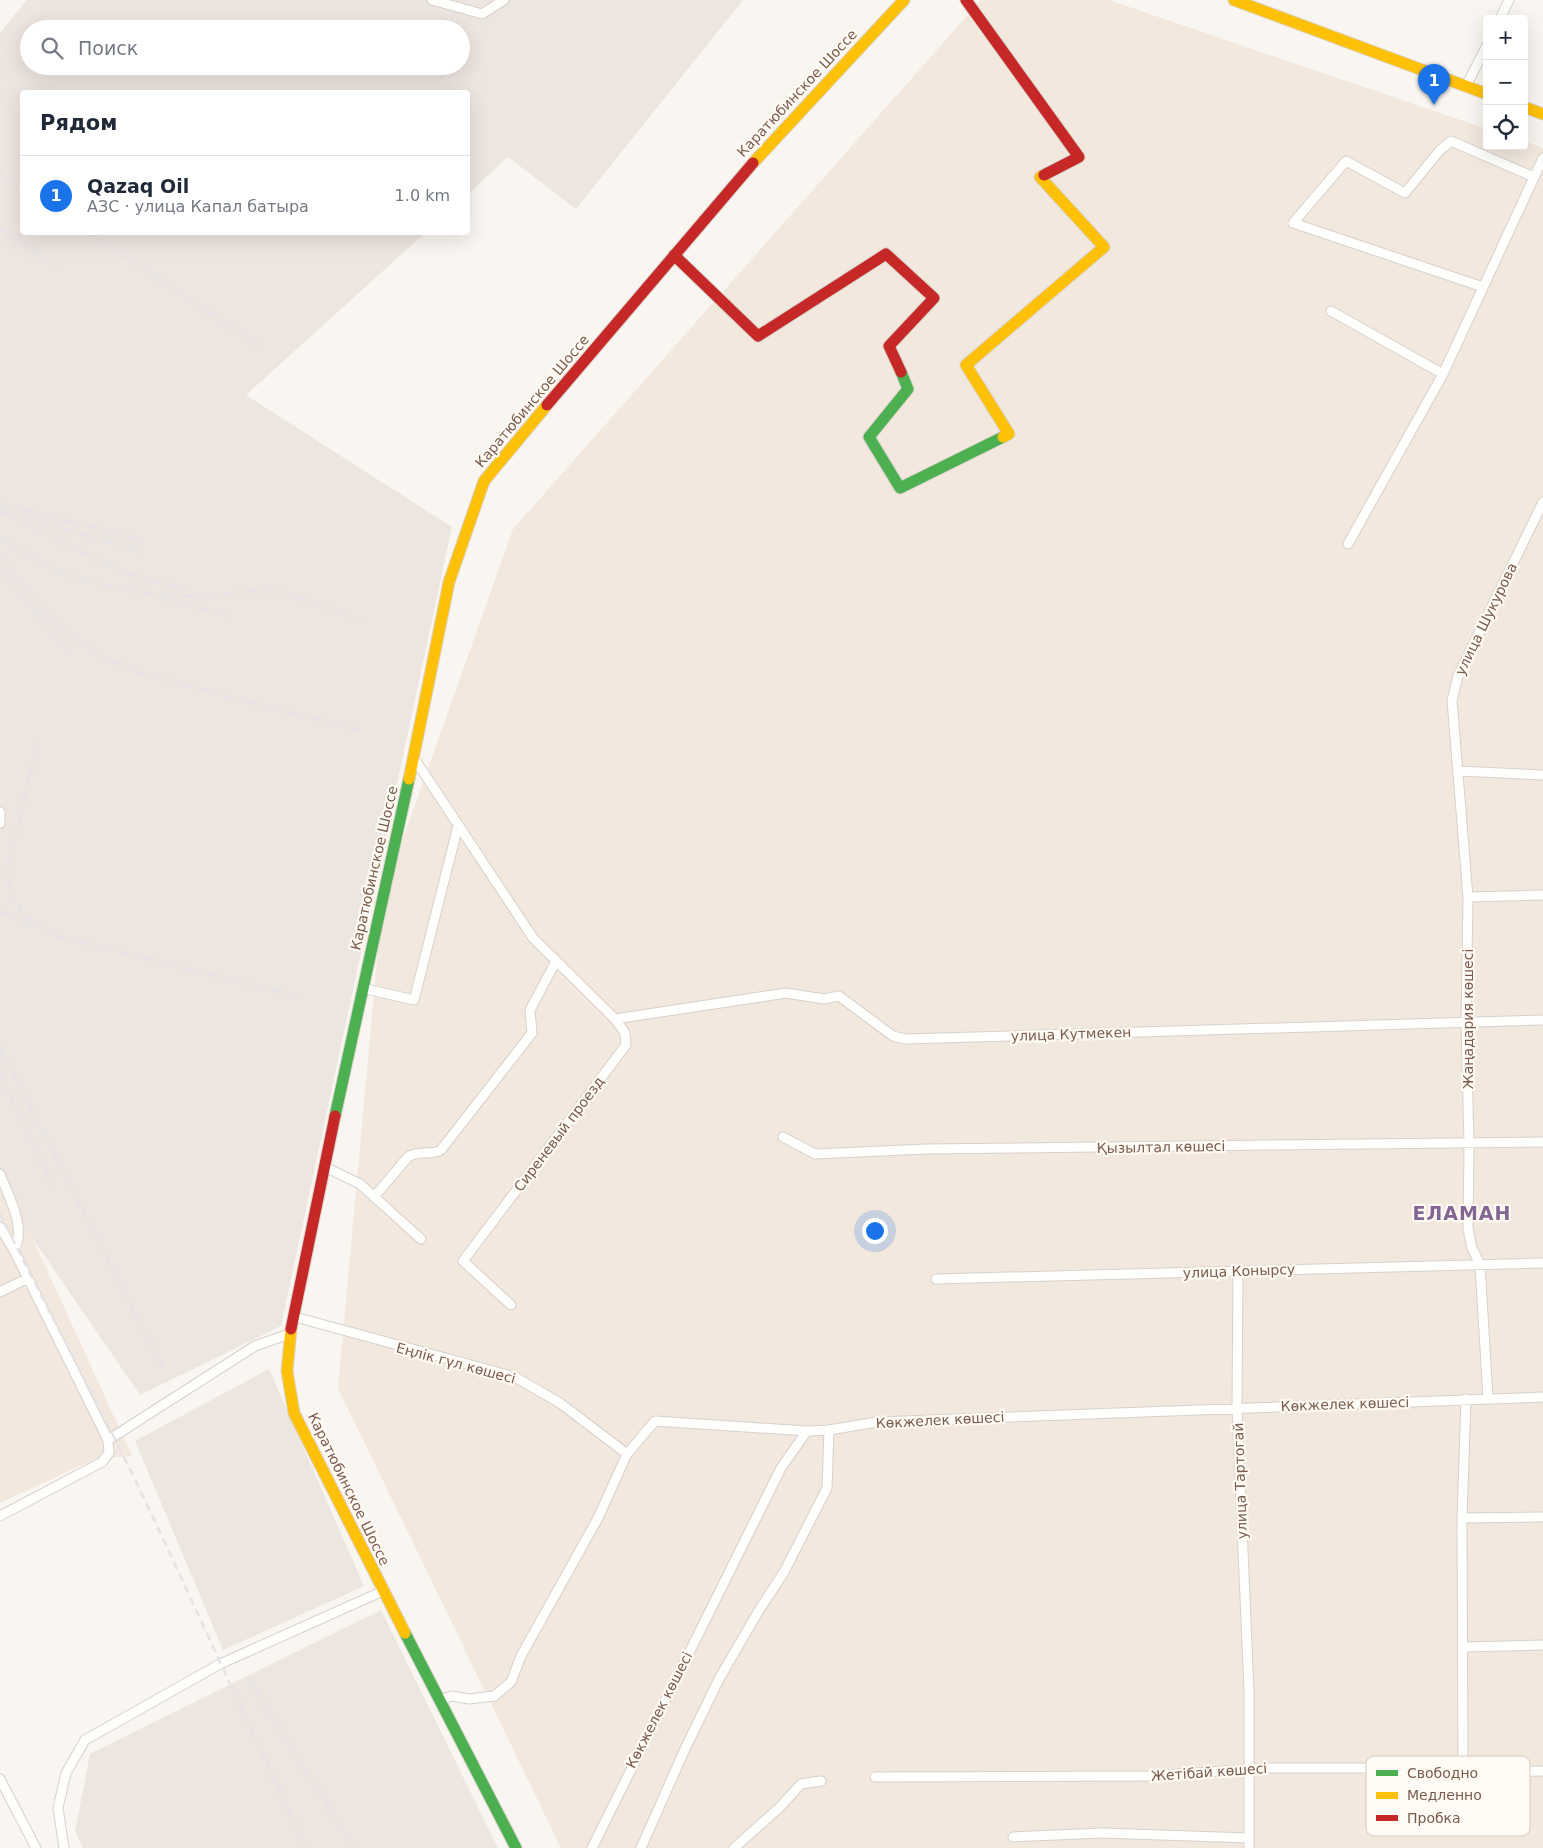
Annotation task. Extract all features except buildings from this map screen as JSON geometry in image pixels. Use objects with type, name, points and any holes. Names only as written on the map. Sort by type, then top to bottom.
[{"type":"street","points":[[432,0],[482,14],[504,0]]},
{"type":"street","name":"Каратюбинское Шоссе","points":[[516,1848],[382,1591],[294,1413],[287,1371],[289,1334],[295,1317],[362,988],[414,758],[449,582],[484,481],[503,456],[747,170],[904,0]]},
{"type":"street","points":[[674,255],[758,336],[886,254],[934,298],[889,346],[908,389],[868,437],[900,488],[1009,434],[966,365],[1104,247],[1040,177],[1079,157],[966,0]]},
{"type":"street","points":[[1234,0],[1483,92]]},
{"type":"street","points":[[1502,15],[1509,0]]},
{"type":"street","points":[[1466,86],[1483,53]]},
{"type":"street","points":[[1528,108],[1543,114]]},
{"type":"street","points":[[1483,287],[1293,223],[1346,161],[1405,194],[1440,150],[1451,141],[1534,177]]},
{"type":"street","points":[[1348,544],[1443,374],[1543,158]]},
{"type":"street","points":[[1331,311],[1443,374]]},
{"type":"street","name":"улица Шукурова","points":[[1459,772],[1452,700],[1454,684],[1543,502]]},
{"type":"street","name":"Сиреневый проезд","points":[[414,758],[533,938],[615,1019],[625,1033],[626,1044],[463,1261],[511,1305]]},
{"type":"street","points":[[1459,772],[1543,775]]},
{"type":"street","name":"Жаңадария көшесі","points":[[1459,772],[1468,897],[1466,1023],[1469,1144],[1468,1228],[1472,1248],[1480,1264],[1488,1398]]},
{"type":"street","points":[[0,812],[0,823]]},
{"type":"street","points":[[362,988],[414,1000],[458,826]]},
{"type":"street","points":[[1468,897],[1543,895]]},
{"type":"street","points":[[374,1196],[408,1157],[413,1154],[437,1153],[441,1150],[532,1033],[530,1010],[556,961]]},
{"type":"street","name":"улица Кутмекен","points":[[615,1019],[786,993],[824,999],[839,996],[894,1036],[906,1039],[1543,1020]]},
{"type":"street","name":"Қызылтал көшесі","points":[[783,1137],[815,1154],[926,1149],[1543,1142]]},
{"type":"street","points":[[325,1167],[360,1184],[421,1239]]},
{"type":"street","points":[[0,1174],[18,1223],[18,1239],[14,1250]]},
{"type":"street","points":[[0,1227],[14,1250],[108,1440],[109,1453],[102,1462],[0,1516]]},
{"type":"street","name":"улица Конырсу","points":[[936,1279],[1543,1263]]},
{"type":"street","name":"улица Тартогай","points":[[1238,1271],[1237,1408],[1249,1691],[1248,1771],[1250,1848]]},
{"type":"street","points":[[0,1292],[28,1278]]},
{"type":"street","name":"Еңлік гүл көшесі","points":[[295,1317],[514,1377],[560,1403],[627,1454]]},
{"type":"street","points":[[108,1440],[255,1346],[289,1334]]},
{"type":"street","name":"Көкжелек көшесі","points":[[592,1848],[781,1468],[807,1431],[828,1430],[877,1422],[1543,1397]]},
{"type":"street","points":[[1463,1756],[1462,1518],[1466,1399]]},
{"type":"street","points":[[439,1700],[452,1696],[470,1699],[494,1696],[511,1682],[521,1656],[598,1518],[627,1454],[655,1421],[807,1431]]},
{"type":"street","points":[[640,1848],[685,1749],[720,1679],[758,1612],[784,1572],[827,1488],[828,1430]]},
{"type":"street","points":[[1462,1518],[1543,1517]]},
{"type":"street","points":[[64,1848],[58,1808],[66,1773],[84,1740],[220,1664],[382,1591]]},
{"type":"street","points":[[1464,1647],[1543,1645]]},
{"type":"street","name":"Жетібай көшесі","points":[[875,1777],[1148,1776],[1248,1771],[1270,1768],[1366,1768]]},
{"type":"street","name":"Жетібай көшесі","points":[[1530,1771],[1543,1771]]},
{"type":"street","points":[[0,1779],[36,1848]]},
{"type":"street","points":[[734,1848],[779,1808],[802,1784],[821,1781]]},
{"type":"street","points":[[1013,1837],[1102,1833],[1249,1838]]},
{"type":"shaded area","points":[[27,0],[743,0],[576,209],[508,157],[470,192],[470,90],[20,90],[20,235],[423,235],[246,395],[452,527],[281,1326],[140,1395],[0,1191],[0,33]]},
{"type":"shaded area","name":"ЕЛАМАН","points":[[981,0],[1109,0],[1483,128],[1483,150],[1528,150],[1528,142],[1543,148],[1543,1848],[561,1848],[338,1388],[383,895],[513,529]]},
{"type":"shaded area","points":[[0,1167],[132,1456],[95,1459],[0,1503]]},
{"type":"shaded area","points":[[269,1369],[364,1586],[223,1650],[135,1441]]},
{"type":"shaded area","points":[[381,1610],[498,1848],[83,1848],[75,1831],[90,1754]]},
{"type":"railway","points":[[0,174],[20,188]]},
{"type":"railway","points":[[0,229],[58,267]]},
{"type":"railway","points":[[93,235],[258,345]]},
{"type":"railway","points":[[0,504],[143,540]]},
{"type":"railway","points":[[0,511],[116,569],[165,584],[191,587]]},
{"type":"railway","points":[[29,518],[142,552]]},
{"type":"railway","points":[[0,537],[43,563],[92,582],[117,588],[168,595],[193,596],[269,591],[304,599],[363,622]]},
{"type":"railway","points":[[0,556],[34,599],[61,627],[103,657],[142,674],[362,731]]},
{"type":"railway","points":[[0,570],[71,654]]},
{"type":"railway","points":[[162,599],[227,616]]},
{"type":"railway","points":[[38,741],[8,869],[12,896],[26,918],[53,935],[299,996]]},
{"type":"railway","points":[[0,911],[32,926]]},
{"type":"railway","points":[[0,1048],[163,1367]]},
{"type":"railway","points":[[0,1075],[53,1186]]},
{"type":"railway","points":[[0,1213],[138,1486],[307,1848]]},
{"type":"railway","points":[[249,1680],[354,1848]]},
{"type":"traffic: fast","points":[[901,372],[908,389],[869,437],[900,488],[1003,437]]},
{"type":"traffic: fast","points":[[335,1116],[409,779]]},
{"type":"traffic: fast","points":[[405,1633],[516,1848]]},
{"type":"traffic: slow","points":[[753,163],[904,0]]},
{"type":"traffic: slow","points":[[1234,0],[1483,93]]},
{"type":"traffic: slow","points":[[1528,108],[1543,114]]},
{"type":"traffic: slow","points":[[1003,437],[1009,434],[966,365],[1104,247],[1040,177],[1044,175]]},
{"type":"traffic: slow","points":[[409,779],[449,582],[484,481],[547,405]]},
{"type":"traffic: slow","points":[[291,1329],[287,1371],[294,1413],[405,1633]]},
{"type":"traffic: jam","points":[[966,0],[1079,157],[1044,175]]},
{"type":"traffic: jam","points":[[547,405],[753,163]]},
{"type":"traffic: jam","points":[[674,255],[758,336],[886,254],[934,298],[889,346],[901,372]]},
{"type":"traffic: jam","points":[[291,1329],[335,1116]]},
{"type":"place","name":"Qazaq Oil","points":[[1434,105]]},
{"type":"district","name":"ЕЛАМАН","points":[[1462,1213]]}]
